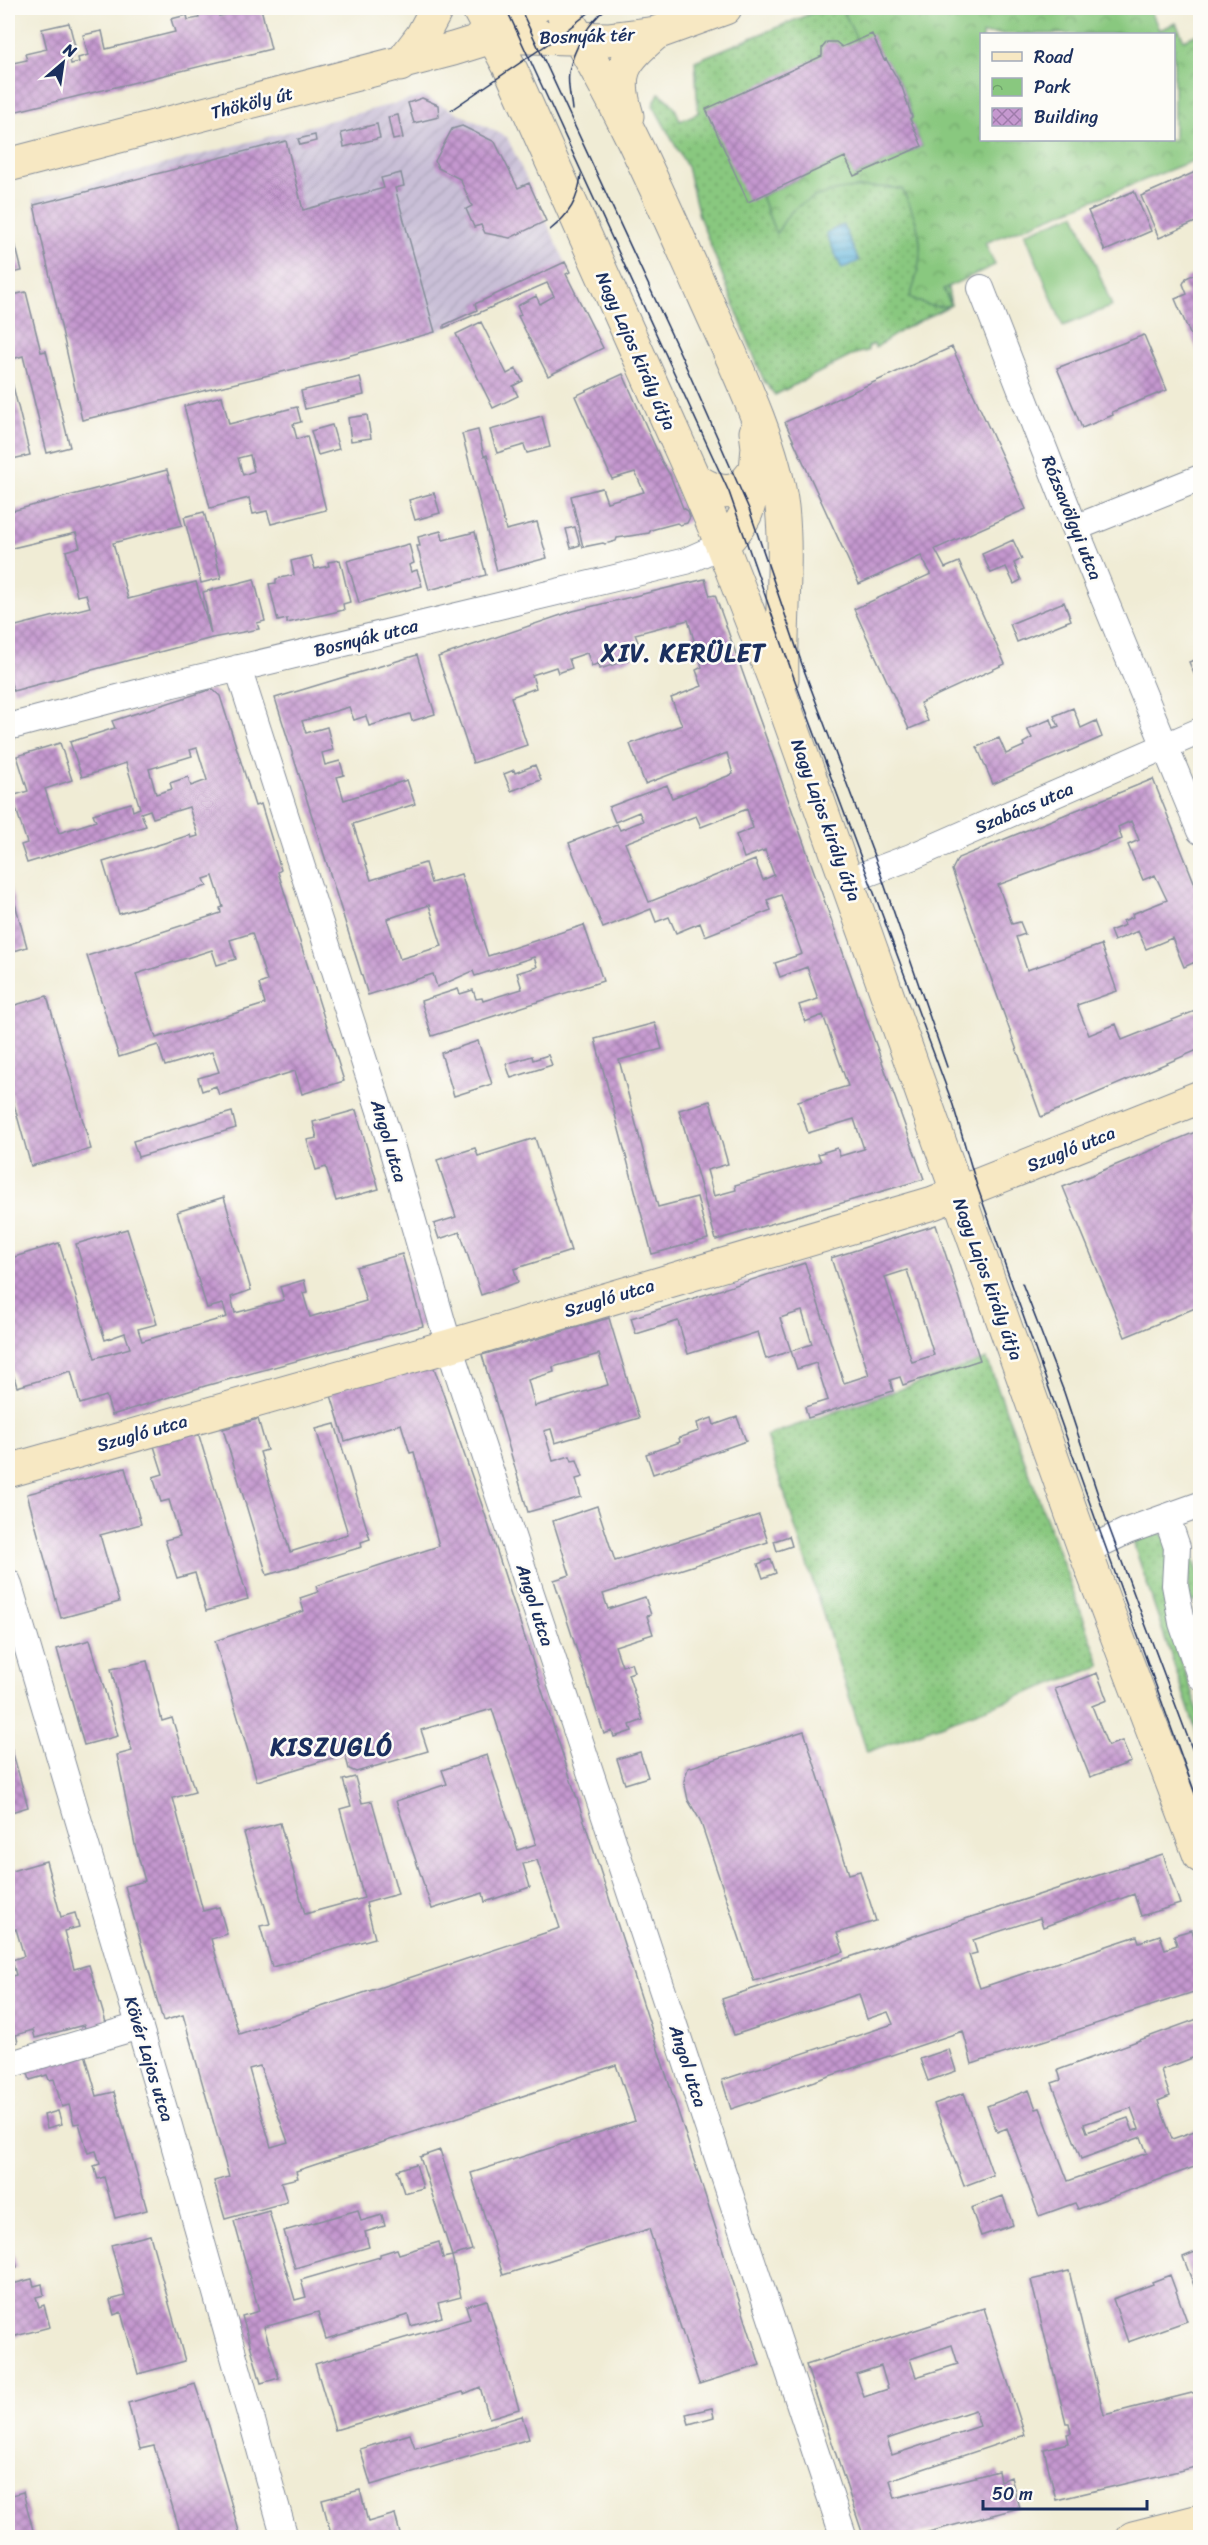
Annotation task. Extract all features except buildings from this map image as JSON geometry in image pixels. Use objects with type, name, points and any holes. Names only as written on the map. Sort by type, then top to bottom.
[{"type":"main road","points":[[400,65],[422,36],[437,8]]},
{"type":"main road","name":"Nagy Lajos király útja","points":[[478,8],[495,36],[722,545],[782,699],[1085,1551],[1200,1856]]},
{"type":"main road","name":"Bosnyák tér","points":[[495,36],[535,8]]},
{"type":"main road","name":"Nagy Lajos király útja","points":[[560,8],[636,146],[753,410],[771,459],[782,507],[782,699]]},
{"type":"main road","name":"Bosnyák tér","points":[[495,36],[608,39],[656,33],[725,8]]},
{"type":"main road","points":[[636,146],[622,98],[620,80],[625,66],[635,51],[656,33]]},
{"type":"main road","name":"Thököly út","points":[[8,165],[400,65],[495,36]]},
{"type":"main road","points":[[722,545],[742,525],[749,509],[758,447],[753,410]]},
{"type":"main road","points":[[694,479],[706,488],[729,492],[739,488],[756,470]]},
{"type":"main road","name":"Szugló utca","points":[[8,1471],[449,1346],[957,1194],[1200,1097]]},
{"type":"main road","points":[[1133,2538],[1200,2521]]},
{"type":"street","name":"Rózsavölgyi utca","points":[[981,288],[1075,528],[1200,831]]},
{"type":"street","points":[[1075,528],[1200,478]]},
{"type":"street","name":"Bosnyák utca","points":[[8,727],[686,561],[722,545]]},
{"type":"street","name":"Angol utca","points":[[238,669],[391,1145],[449,1346],[844,2538]]},
{"type":"street","name":"Szabács utca","points":[[847,881],[911,857],[1200,731]]},
{"type":"street","points":[[1085,1551],[1113,1537],[1200,1506]]},
{"type":"street","points":[[1167,1518],[1177,1547],[1175,1585],[1182,1623],[1200,1676]]},
{"type":"street","name":"Kövér Lajos utca","points":[[8,1582],[139,2026],[285,2538]]},
{"type":"street","points":[[8,2065],[139,2026]]},
{"type":"shaded area","points":[[423,96],[507,137],[570,272],[435,332],[340,358],[82,420],[33,199]]},
{"type":"green space","points":[[824,8],[842,8],[922,146],[951,305],[902,330],[875,348],[874,344],[868,347],[868,351],[855,354],[775,395],[764,381],[699,216],[687,167],[653,105],[659,93],[672,104],[680,121],[698,113],[695,61]]},
{"type":"green space","points":[[842,8],[1150,8],[1159,30],[1176,23],[1184,40],[1200,33],[1200,158],[985,243],[995,265],[943,289],[951,305],[939,307],[925,304],[910,297],[918,268],[920,242],[914,217],[902,189],[860,187],[816,197],[792,211],[776,234],[761,196],[845,157],[855,176],[922,146],[910,119],[912,117],[905,94],[884,60],[857,40]]},
{"type":"green space","points":[[1075,214],[1112,306],[1063,326],[1025,233]]},
{"type":"green space","points":[[987,1359],[1101,1666],[867,1752],[766,1436]]},
{"type":"green space","points":[[1161,1533],[1169,1539],[1166,1605],[1174,1641],[1200,1716],[1200,1743],[1133,1542]]},
{"type":"green space","points":[[1187,1536],[1200,1579],[1200,1604],[1198,1599],[1187,1605],[1189,1572],[1183,1537]]},
{"type":"water","points":[[843,225],[859,261],[842,269],[826,233]]},
{"type":"tram line","points":[[506,8],[729,492],[794,678],[953,1105],[977,1186],[1200,1807]]},
{"type":"tram line","points":[[520,8],[680,353],[749,509],[804,670],[879,869],[947,1067]]},
{"type":"tram line","points":[[451,110],[555,39],[595,8]]},
{"type":"tram line","points":[[572,110],[569,86],[571,63],[588,28],[607,8]]},
{"type":"tram line","points":[[550,230],[572,206],[578,192],[581,175]]},
{"type":"tram line","points":[[1022,1283],[1064,1392],[1107,1522],[1200,1770]]},
{"type":"district","name":"XIV. KERÜLET","points":[[684,653]]},
{"type":"district","name":"KISZUGLÓ","points":[[332,1747]]}]
